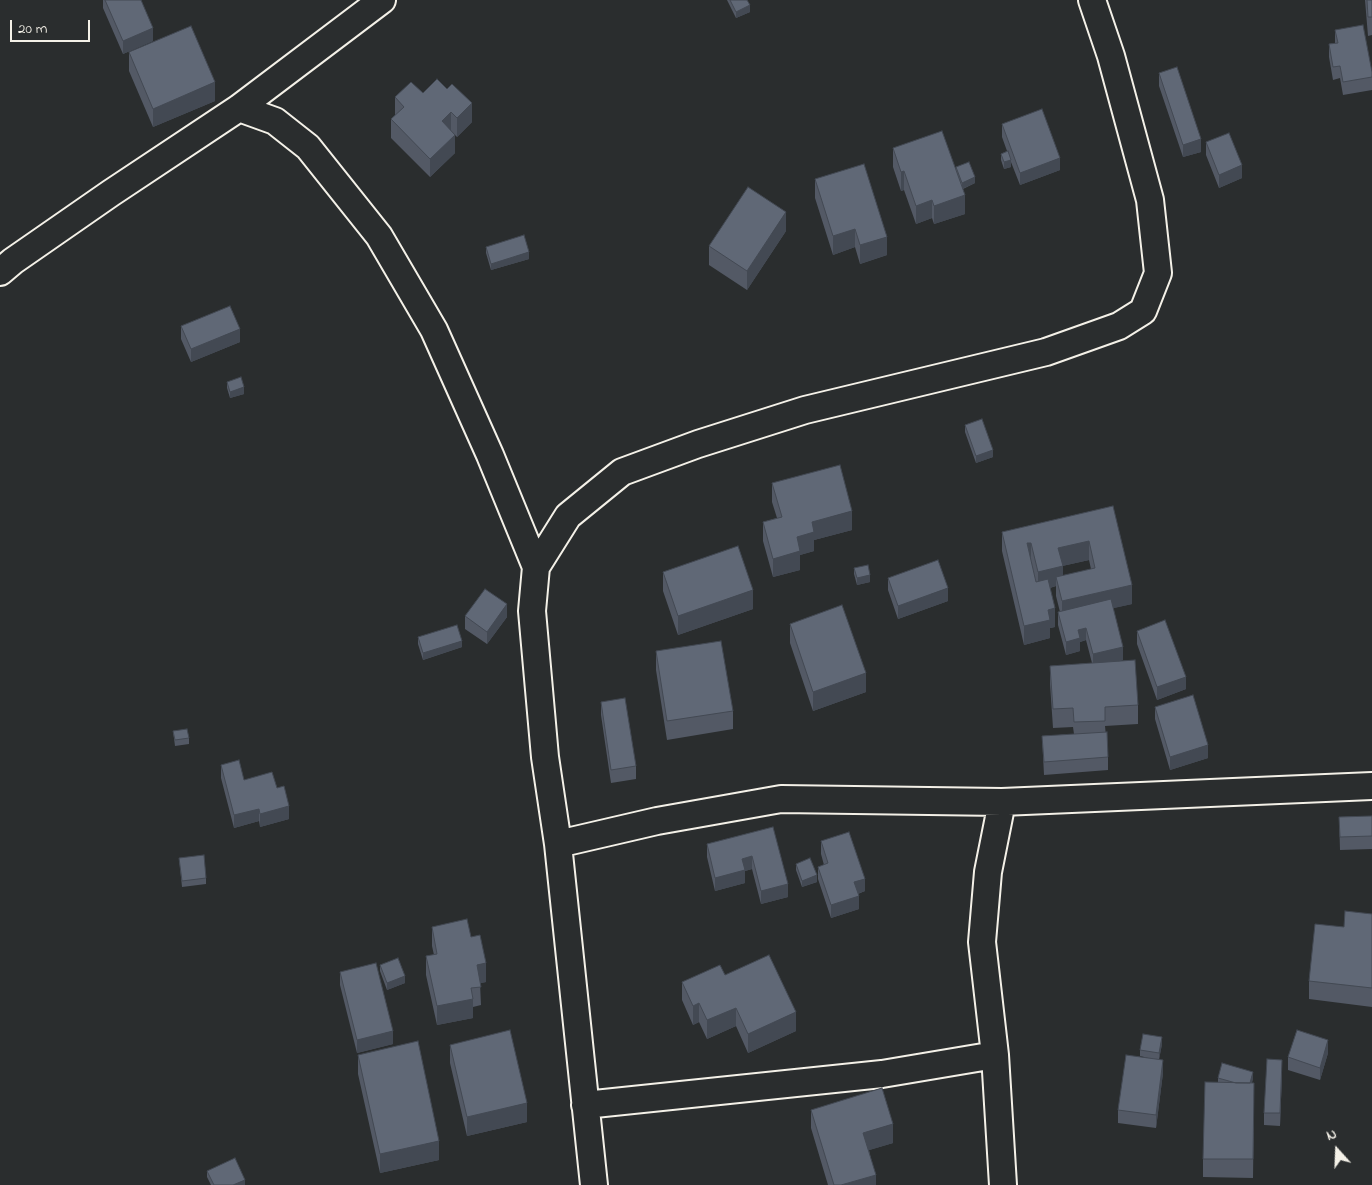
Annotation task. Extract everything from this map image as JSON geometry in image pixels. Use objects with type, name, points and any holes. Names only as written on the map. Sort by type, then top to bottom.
[{"type":"street","points":[[0,272],[111,193],[238,108],[382,0]]},
{"type":"street","points":[[594,1185],[558,844],[545,757],[532,611],[536,567],[568,516],[622,472],[698,444],[805,410],[1046,352],[1119,326],[1143,311],[1158,273],[1150,200],[1111,56],[1092,0]]},
{"type":"street","points":[[238,108],[275,121],[308,147],[379,236],[434,330],[490,455],[536,567]]},
{"type":"street","points":[[558,844],[657,821],[781,799],[1002,802],[1354,785],[1372,786]]},
{"type":"street","points":[[1002,802],[988,872],[982,942],[995,1055],[1003,1185]]},
{"type":"street","points":[[585,1105],[882,1074],[995,1055]]},
{"type":"building","points":[[105,0],[141,0],[153,28],[123,41]]},
{"type":"building","points":[[730,0],[747,0],[750,5],[736,12]]},
{"type":"building","points":[[1367,0],[1372,0],[1372,17],[1368,17]]},
{"type":"building","points":[[1363,25],[1372,77],[1343,82],[1340,66],[1333,67],[1329,44],[1338,43],[1335,30]]},
{"type":"building","points":[[191,26],[215,82],[153,109],[129,52]]},
{"type":"building","points":[[1177,67],[1201,139],[1183,145],[1159,73]]},
{"type":"building","points":[[437,79],[447,89],[452,84],[472,103],[457,118],[451,112],[442,121],[455,135],[430,159],[391,119],[404,107],[395,97],[411,82],[423,93]]},
{"type":"building","points":[[1042,109],[1060,158],[1020,173],[1002,124]]},
{"type":"building","points":[[942,131],[965,195],[934,206],[932,200],[916,206],[904,171],[901,172],[893,148]]},
{"type":"building","points":[[1229,133],[1242,165],[1219,175],[1206,142]]},
{"type":"building","points":[[1008,151],[1011,160],[1004,162],[1001,154]]},
{"type":"building","points":[[969,162],[975,177],[962,183],[956,167]]},
{"type":"building","points":[[864,164],[887,237],[860,245],[855,229],[833,236],[815,179]]},
{"type":"building","points":[[748,187],[786,212],[747,271],[709,246]]},
{"type":"building","points":[[524,235],[529,252],[491,264],[486,247]]},
{"type":"building","points":[[230,306],[240,329],[191,349],[181,326]]},
{"type":"building","points":[[241,377],[244,387],[230,392],[227,382]]},
{"type":"building","points":[[982,419],[993,450],[976,456],[965,425]]},
{"type":"building","points":[[840,465],[852,511],[812,522],[814,532],[797,537],[800,551],[773,559],[763,522],[782,517],[772,483]]},
{"type":"building","points":[[1113,506],[1132,585],[1062,601],[1056,577],[1095,568],[1089,541],[1058,548],[1063,566],[1038,572],[1031,543],[1027,543],[1036,582],[1048,579],[1055,608],[1048,610],[1050,620],[1024,626],[1002,532]]},
{"type":"building","points":[[738,546],[753,590],[678,616],[663,572]]},
{"type":"building","points":[[938,560],[948,588],[898,606],[888,578]]},
{"type":"building","points":[[868,565],[870,575],[857,578],[854,568]]},
{"type":"building","points":[[485,589],[507,604],[487,632],[465,616]]},
{"type":"building","points":[[1111,599],[1123,647],[1093,654],[1086,628],[1078,630],[1080,638],[1066,642],[1058,612]]},
{"type":"building","points":[[842,605],[866,673],[813,692],[790,624]]},
{"type":"building","points":[[1165,620],[1186,677],[1157,687],[1137,631]]},
{"type":"building","points":[[457,625],[462,641],[423,653],[418,637]]},
{"type":"building","points":[[721,641],[733,711],[667,721],[656,651]]},
{"type":"building","points":[[1135,660],[1138,705],[1105,707],[1105,721],[1074,722],[1073,708],[1053,709],[1050,666]]},
{"type":"building","points":[[1193,695],[1208,745],[1170,757],[1155,707]]},
{"type":"building","points":[[625,698],[636,766],[611,770],[601,702]]},
{"type":"building","points":[[187,729],[189,738],[175,740],[173,731]]},
{"type":"building","points":[[1107,732],[1108,757],[1044,762],[1042,736]]},
{"type":"building","points":[[239,760],[244,780],[272,772],[277,788],[284,786],[289,806],[260,814],[259,809],[234,815],[221,765]]},
{"type":"building","points":[[1372,816],[1372,836],[1340,837],[1339,817]]},
{"type":"building","points":[[773,827],[788,884],[761,891],[752,856],[742,859],[745,870],[715,878],[707,844]]},
{"type":"building","points":[[849,832],[865,879],[854,882],[859,896],[831,905],[818,867],[828,863],[821,841]]},
{"type":"building","points":[[204,855],[206,878],[182,881],[179,858]]},
{"type":"building","points":[[810,858],[817,875],[802,881],[796,864]]},
{"type":"building","points":[[1345,911],[1372,914],[1372,988],[1309,981],[1315,924],[1344,927]]},
{"type":"building","points":[[467,919],[471,937],[480,935],[486,963],[477,965],[481,987],[471,988],[473,999],[437,1006],[426,956],[437,954],[432,927]]},
{"type":"building","points":[[769,955],[796,1012],[748,1034],[736,1008],[707,1020],[699,1003],[693,1006],[682,982],[720,965],[725,975]]},
{"type":"building","points":[[398,958],[405,976],[387,983],[380,965]]},
{"type":"building","points":[[376,963],[393,1031],[357,1040],[340,972]]},
{"type":"building","points":[[510,1030],[527,1103],[467,1117],[450,1045]]},
{"type":"building","points":[[1297,1030],[1328,1040],[1320,1068],[1288,1057]]},
{"type":"building","points":[[1143,1034],[1162,1037],[1159,1053],[1140,1050]]},
{"type":"building","points":[[418,1041],[439,1141],[380,1154],[358,1055]]},
{"type":"building","points":[[1126,1055],[1163,1060],[1156,1115],[1118,1110]]},
{"type":"building","points":[[1267,1059],[1282,1060],[1280,1113],[1264,1113]]},
{"type":"building","points":[[1222,1063],[1253,1072],[1250,1083],[1236,1083],[1218,1078]]},
{"type":"building","points":[[1205,1082],[1254,1083],[1253,1159],[1203,1159]]},
{"type":"building","points":[[882,1088],[893,1124],[863,1133],[876,1175],[841,1185],[834,1185],[811,1110]]},
{"type":"building","points":[[235,1158],[245,1180],[233,1185],[214,1185],[207,1171]]}]
